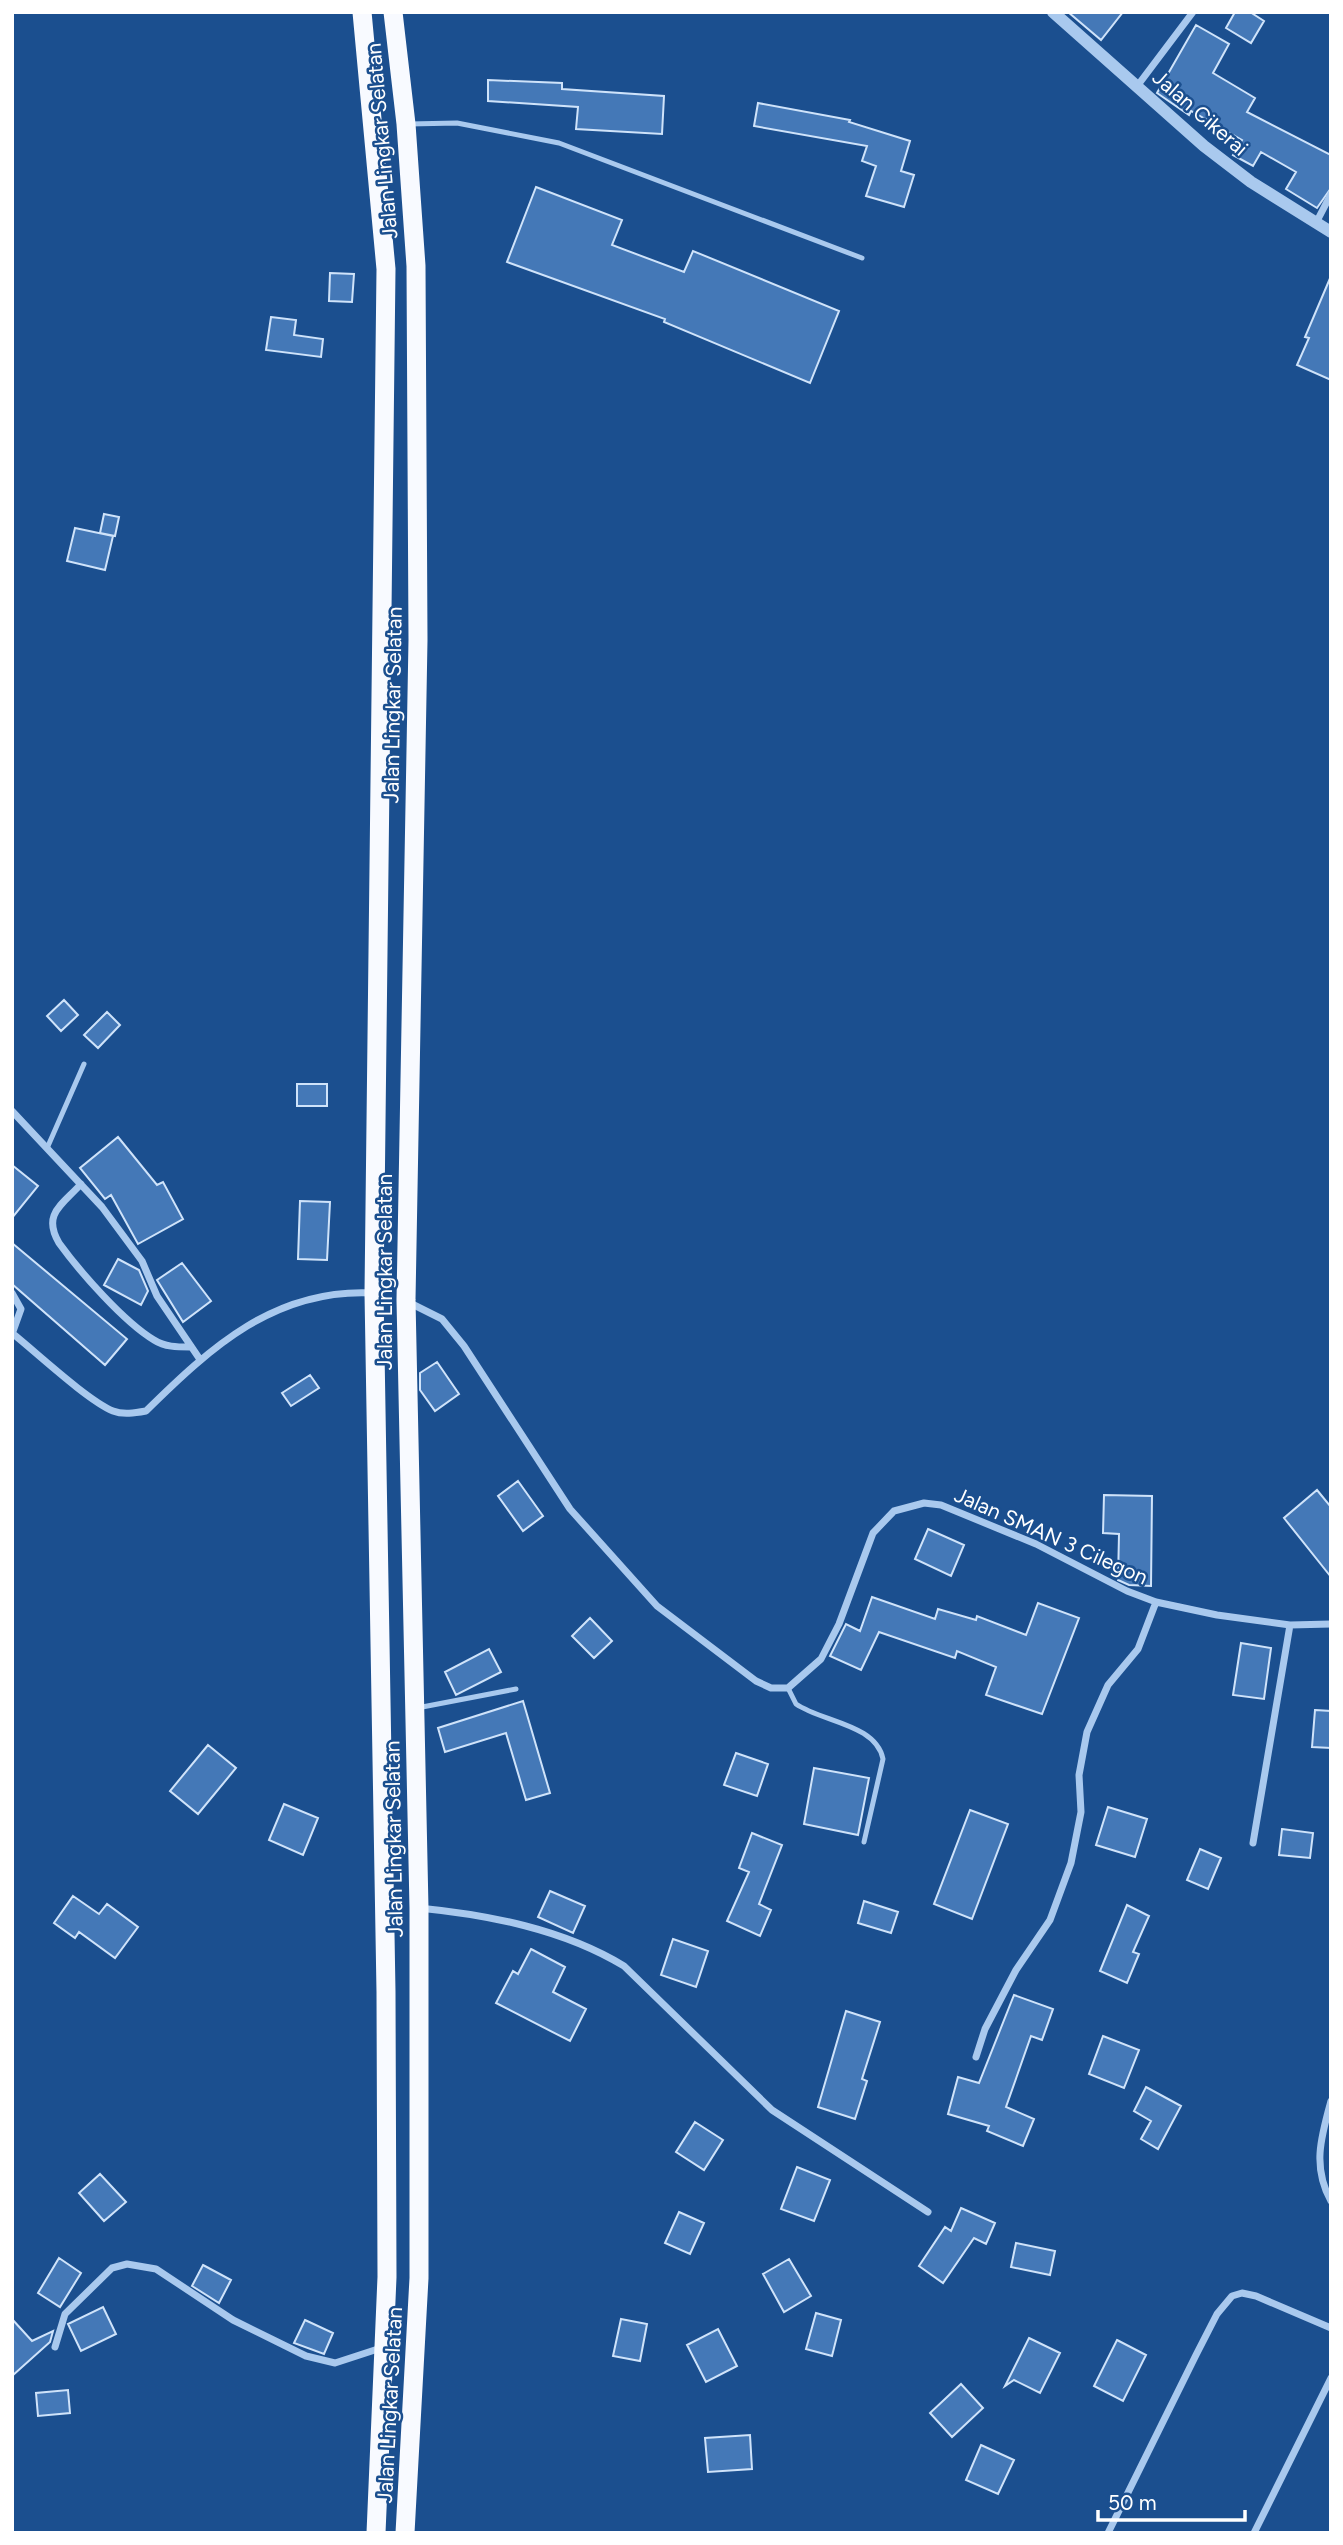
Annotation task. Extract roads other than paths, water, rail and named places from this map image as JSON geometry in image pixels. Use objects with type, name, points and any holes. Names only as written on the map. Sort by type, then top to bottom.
[{"type":"highway","name":"Jalan Lingkar Selatan","points":[[362,12],[386,269],[374,1293],[386,1964],[387,2277],[376,2533]]},
{"type":"highway","name":"Jalan Lingkar Selatan","points":[[393,12],[406,124],[416,266],[418,626],[406,1300],[419,1908],[419,2278],[405,2533]]},
{"type":"highway","points":[[374,1293],[406,1300]]},
{"type":"highway","points":[[387,2277],[419,2278]]},
{"type":"street","name":"Jalan Cikerai","points":[[1053,12],[1213,153],[1251,182],[1331,232]]},
{"type":"street","points":[[1138,85],[1193,12]]},
{"type":"street","points":[[1316,223],[1331,194]]},
{"type":"street","points":[[12,1111],[48,1146],[81,1184],[142,1261],[157,1296],[200,1358]]},
{"type":"street","points":[[81,1184],[53,1215],[51,1231],[59,1243],[146,1334],[168,1346],[190,1347]]},
{"type":"street","points":[[12,1293],[21,1309],[12,1333],[103,1405],[123,1414],[146,1411],[200,1358],[238,1328],[293,1304],[346,1291],[374,1293]]},
{"type":"street","points":[[406,1300],[442,1319],[464,1346],[570,1509],[657,1606],[756,1681],[771,1688],[788,1688]]},
{"type":"street","name":"Jalan SMAN 3 Cilegon","points":[[788,1688],[821,1659],[839,1624],[873,1533],[894,1511],[907,1507],[942,1505],[1036,1544],[1127,1591],[1156,1601],[1217,1615],[1290,1625],[1331,1624]]},
{"type":"street","points":[[976,2057],[985,2029],[1016,1970],[1050,1920],[1071,1863],[1076,1838],[1081,1812],[1079,1775],[1087,1731],[1108,1685],[1138,1649],[1156,1601]]},
{"type":"street","points":[[1253,1843],[1290,1625]]},
{"type":"street","points":[[419,1908],[463,1912],[526,1926],[599,1951],[625,1966],[772,2110],[928,2212]]},
{"type":"street","points":[[1331,2101],[1318,2147],[1321,2183],[1331,2201]]},
{"type":"street","points":[[55,2347],[65,2314],[112,2268],[127,2264],[156,2269],[233,2320],[306,2356],[335,2363],[385,2346]]},
{"type":"street","points":[[1108,2533],[1217,2314],[1232,2296],[1242,2293],[1256,2297],[1331,2328]]},
{"type":"street","points":[[1254,2533],[1331,2378]]},
{"type":"lane","points":[[406,124],[457,123],[559,143],[862,258]]},
{"type":"lane","points":[[48,1146],[83,1063]]},
{"type":"lane","points":[[788,1688],[796,1704],[804,1709],[870,1736],[877,1743],[883,1759],[864,1842]]},
{"type":"lane","points":[[414,1709],[516,1689]]}]
